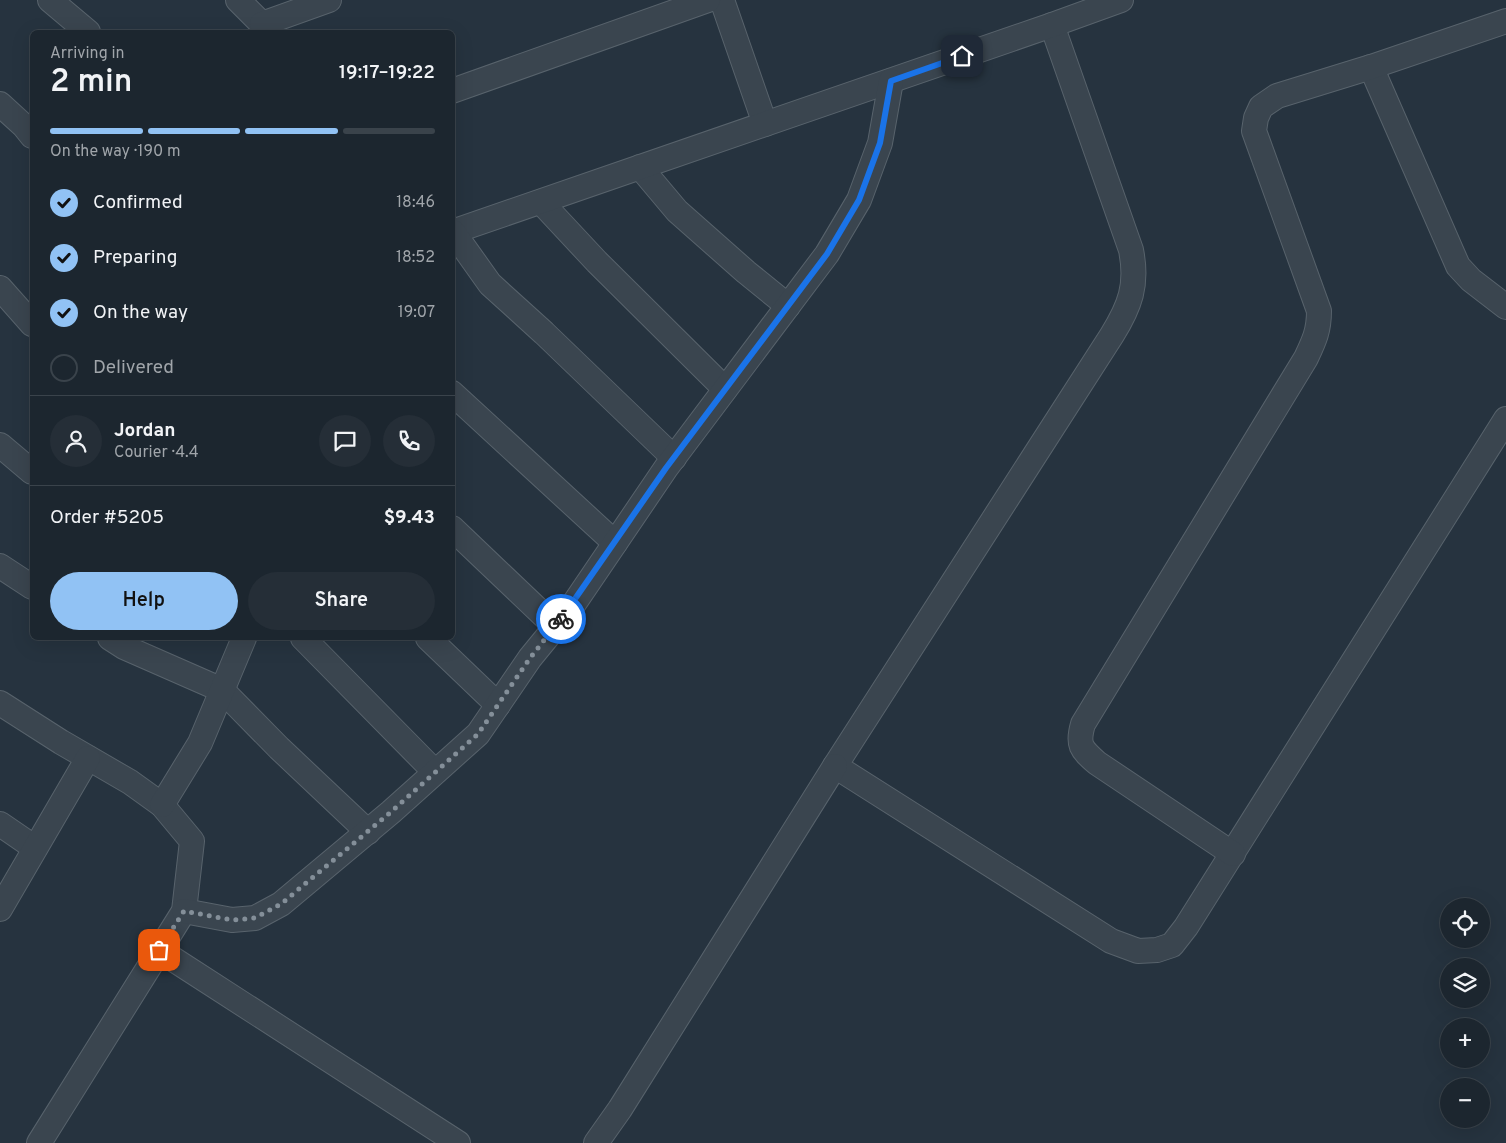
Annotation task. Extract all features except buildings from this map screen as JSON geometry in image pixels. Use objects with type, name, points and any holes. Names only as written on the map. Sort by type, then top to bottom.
[{"type":"street","points":[[50,0],[86,30]]},
{"type":"street","points":[[238,0],[266,28],[329,0]]},
{"type":"street","points":[[455,90],[708,0]]},
{"type":"street","points":[[722,0],[765,124]]},
{"type":"street","points":[[455,231],[1121,0]]},
{"type":"street","points":[[1232,854],[1097,763],[1080,745],[1080,736],[1083,724],[1306,358],[1319,327],[1318,311],[1254,131],[1256,118],[1261,107],[1277,96],[1371,67],[1506,21]]},
{"type":"street","points":[[596,1143],[620,1109],[835,766],[1126,312],[1134,282],[1134,263],[1131,250],[1052,25]]},
{"type":"street","points":[[1371,67],[1458,266],[1471,280],[1506,307]]},
{"type":"street","points":[[184,911],[232,920],[255,918],[281,904],[368,832],[478,734],[530,658],[571,608],[674,458],[827,254],[859,200],[880,143],[891,81]]},
{"type":"street","points":[[0,104],[30,134]]},
{"type":"street","points":[[640,167],[677,211],[788,306]]},
{"type":"street","points":[[541,202],[597,262],[726,389]]},
{"type":"street","points":[[455,235],[490,284],[544,333],[674,458]]},
{"type":"street","points":[[0,288],[30,322]]},
{"type":"street","points":[[455,396],[615,543]]},
{"type":"street","points":[[835,766],[1111,942],[1138,951],[1157,950],[1172,945],[1186,927],[1506,420]]},
{"type":"street","points":[[0,445],[30,470]]},
{"type":"street","points":[[455,531],[556,626]]},
{"type":"street","points":[[0,566],[30,586]]},
{"type":"street","points":[[113,640],[124,647],[222,690],[279,748],[368,832]]},
{"type":"street","points":[[162,805],[200,742],[243,640]]},
{"type":"street","points":[[305,640],[435,772]]},
{"type":"street","points":[[430,640],[498,705]]},
{"type":"street","points":[[0,703],[130,782],[162,805],[192,841],[184,911],[38,1143]]},
{"type":"street","points":[[0,909],[88,758]]},
{"type":"street","points":[[0,824],[35,848]]},
{"type":"street","points":[[159,950],[458,1143]]},
{"type":"way so far","points":[[159,950],[184,911],[232,920],[255,918],[281,904],[391,812],[478,734],[530,658],[561,619]]},
{"type":"route","points":[[561,619],[571,608],[666,468],[827,254],[859,200],[880,143],[891,81],[962,56]]}]
